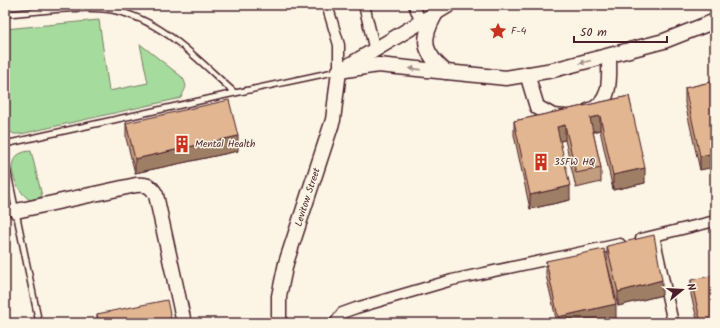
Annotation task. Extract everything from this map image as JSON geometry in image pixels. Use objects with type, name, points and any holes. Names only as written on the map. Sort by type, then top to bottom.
[{"type":"street","points":[[327,5],[339,45],[339,71]]},
{"type":"street","points":[[364,5],[375,51]]},
{"type":"street","points":[[414,5],[421,23]]},
{"type":"street","points":[[339,71],[375,51],[449,5]]},
{"type":"street","points":[[435,15],[427,30],[426,48],[432,60],[446,72]]},
{"type":"street","points":[[339,71],[378,65],[506,78],[553,70],[664,42],[715,21]]},
{"type":"street","points":[[527,74],[537,107],[552,116],[567,117],[591,111],[603,102],[609,89],[609,56]]},
{"type":"street","name":"Levitow Street","points":[[278,323],[279,296],[286,263],[333,120],[339,71]]},
{"type":"street","points":[[16,211],[143,184],[151,187],[156,195],[184,323]]},
{"type":"street","points":[[335,323],[342,313],[349,310],[452,280],[654,236],[715,220]]},
{"type":"street","points":[[654,236],[673,323]]},
{"type":"lane","points":[[5,14],[84,9],[112,10],[141,20],[177,40],[235,93]]},
{"type":"lane","points":[[5,144],[339,71]]},
{"type":"lane","points":[[5,159],[39,323]]},
{"type":"green space","points":[[99,20],[109,91],[148,83],[140,44],[182,77],[186,86],[181,98],[21,134],[14,134],[5,129],[5,29]]},
{"type":"green space","points":[[31,151],[42,196],[30,200],[17,185],[12,172],[12,165],[18,155]]},
{"type":"building","points":[[715,81],[715,153],[700,156],[685,88]]},
{"type":"building","name":"35FW HQ","points":[[629,96],[645,168],[613,175],[600,116],[590,118],[601,168],[576,173],[565,125],[557,127],[570,186],[530,195],[514,121]]},
{"type":"building","points":[[229,100],[238,136],[135,159],[126,123]]},
{"type":"building","points":[[654,235],[662,280],[618,292],[607,246]]},
{"type":"building","points":[[604,249],[616,304],[558,317],[546,261]]},
{"type":"building","points":[[715,275],[715,323],[701,323],[691,280]]},
{"type":"building","points":[[167,300],[172,323],[99,323],[97,314]]},
{"type":"place","name":"F-4","points":[[498,31]]},
{"type":"place","name":"Mental Health","points":[[182,144]]},
{"type":"place","name":"35FW HQ","points":[[541,162]]}]
